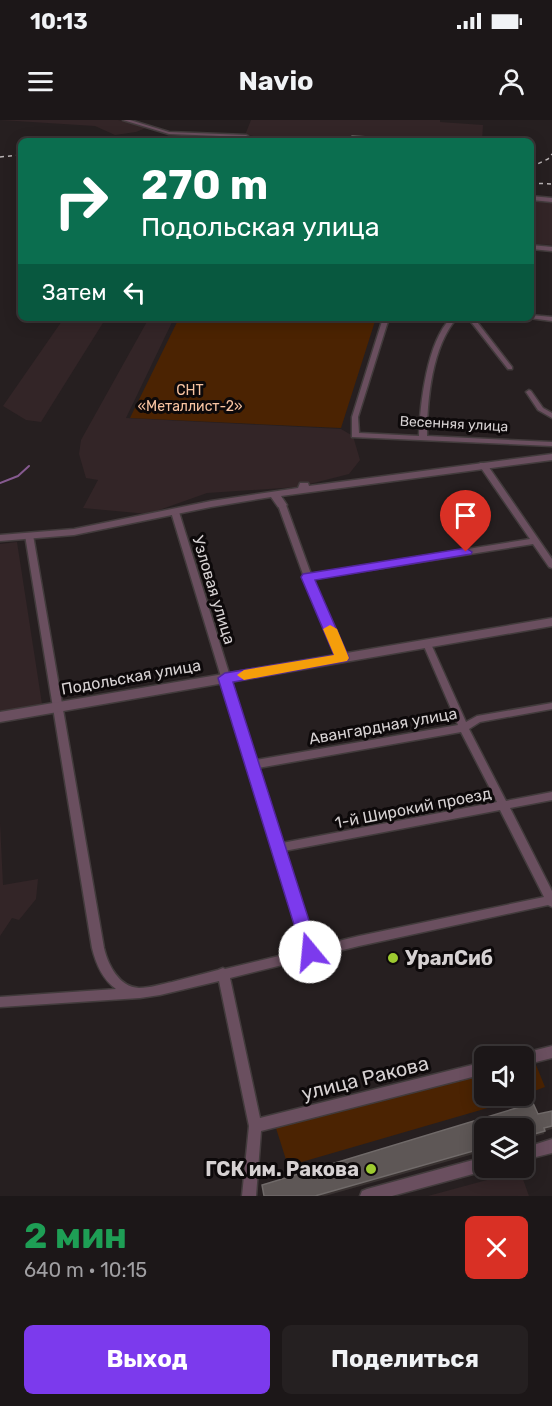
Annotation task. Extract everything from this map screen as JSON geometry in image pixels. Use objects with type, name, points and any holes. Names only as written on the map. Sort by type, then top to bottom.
[{"type":"street","points":[[125,120],[169,133],[246,136]]},
{"type":"street","points":[[534,198],[552,200]]},
{"type":"street","points":[[534,247],[552,249]]},
{"type":"street","points":[[534,317],[552,319]]},
{"type":"street","name":"Весенняя улица","points":[[385,321],[355,417],[355,435],[552,444]]},
{"type":"street","points":[[423,437],[423,415],[442,330],[451,321]]},
{"type":"street","points":[[473,321],[510,368]]},
{"type":"street","points":[[529,392],[540,409],[552,416]]},
{"type":"street","points":[[0,538],[74,532],[303,488],[552,457]]},
{"type":"street","points":[[483,465],[552,566]]},
{"type":"street","points":[[274,494],[282,505],[308,577],[342,658]]},
{"type":"street","name":"Узловая улица","points":[[175,512],[310,952]]},
{"type":"street","points":[[29,535],[82,863],[101,962],[114,982],[121,987],[140,993]]},
{"type":"street","points":[[308,577],[534,541]]},
{"type":"street","name":"Подольская улица","points":[[0,717],[552,622]]},
{"type":"street","points":[[0,1002],[140,993],[310,952],[552,901],[464,728],[427,644]]},
{"type":"street","name":"Авангардная улица","points":[[252,765],[464,728],[477,719],[552,706]]},
{"type":"street","name":"1-й Широкий проезд","points":[[279,848],[552,796]]},
{"type":"street","points":[[223,973],[255,1126],[249,1196]]},
{"type":"street","points":[[534,1056],[552,1052]]},
{"type":"street","name":"улица Ракова","points":[[255,1126],[474,1071]]},
{"type":"street","points":[[534,1151],[552,1146]]},
{"type":"street","points":[[367,1196],[474,1167]]},
{"type":"shaded area","points":[[0,120],[118,120],[148,127],[136,132],[115,135],[95,126]]},
{"type":"shaded area","points":[[251,120],[440,120],[440,122],[483,125],[482,138],[253,138],[253,136],[245,135]]},
{"type":"shaded area","points":[[534,201],[552,203],[552,245],[534,244]]},
{"type":"shaded area","points":[[62,321],[104,321],[41,422],[26,420],[3,406]]},
{"type":"shaded area","points":[[147,321],[173,321],[126,418],[341,429],[353,436],[360,460],[349,474],[298,487],[207,493],[148,514],[83,508],[98,480],[86,478],[79,454],[81,440]]},
{"type":"shaded area","points":[[17,542],[42,704],[0,713],[0,544]]},
{"type":"shaded area","points":[[0,822],[3,885],[38,879],[36,899],[19,920],[12,918],[0,936]]},
{"type":"shaded area","points":[[494,1178],[523,1178],[529,1196],[428,1196]]},
{"type":"green space","name":"СНТ «Металлист-2»","points":[[178,321],[375,321],[341,428],[130,418]]},
{"type":"green space","points":[[534,1060],[545,1087],[534,1091]]},
{"type":"green space","points":[[474,1075],[474,1106],[494,1106],[288,1166],[275,1125]]},
{"type":"building","points":[[352,136],[386,138],[351,138]]},
{"type":"building","name":"ГСК им. Ракова","points":[[534,1105],[538,1114],[552,1111],[552,1126],[534,1134],[534,1118],[483,1118],[523,1106]]},
{"type":"building","name":"ГСК им. Ракова","points":[[474,1121],[474,1151],[315,1196],[264,1196],[262,1185]]},
{"type":"waterway","points":[[0,483],[18,476],[29,466]]},
{"type":"railway","points":[[534,166],[548,159],[552,154]]},
{"type":"railway","points":[[0,157],[18,155]]},
{"type":"railway","points":[[534,183],[552,184]]},
{"type":"slow traffic","points":[[244,675],[342,658],[330,629]]},
{"type":"place","name":"УралСиб","points":[[393,958]]},
{"type":"place","name":"ГСК им. Ракова","points":[[371,1169]]},
{"type":"route","points":[[310,952],[225,678],[342,658],[308,577],[466,552]]}]
